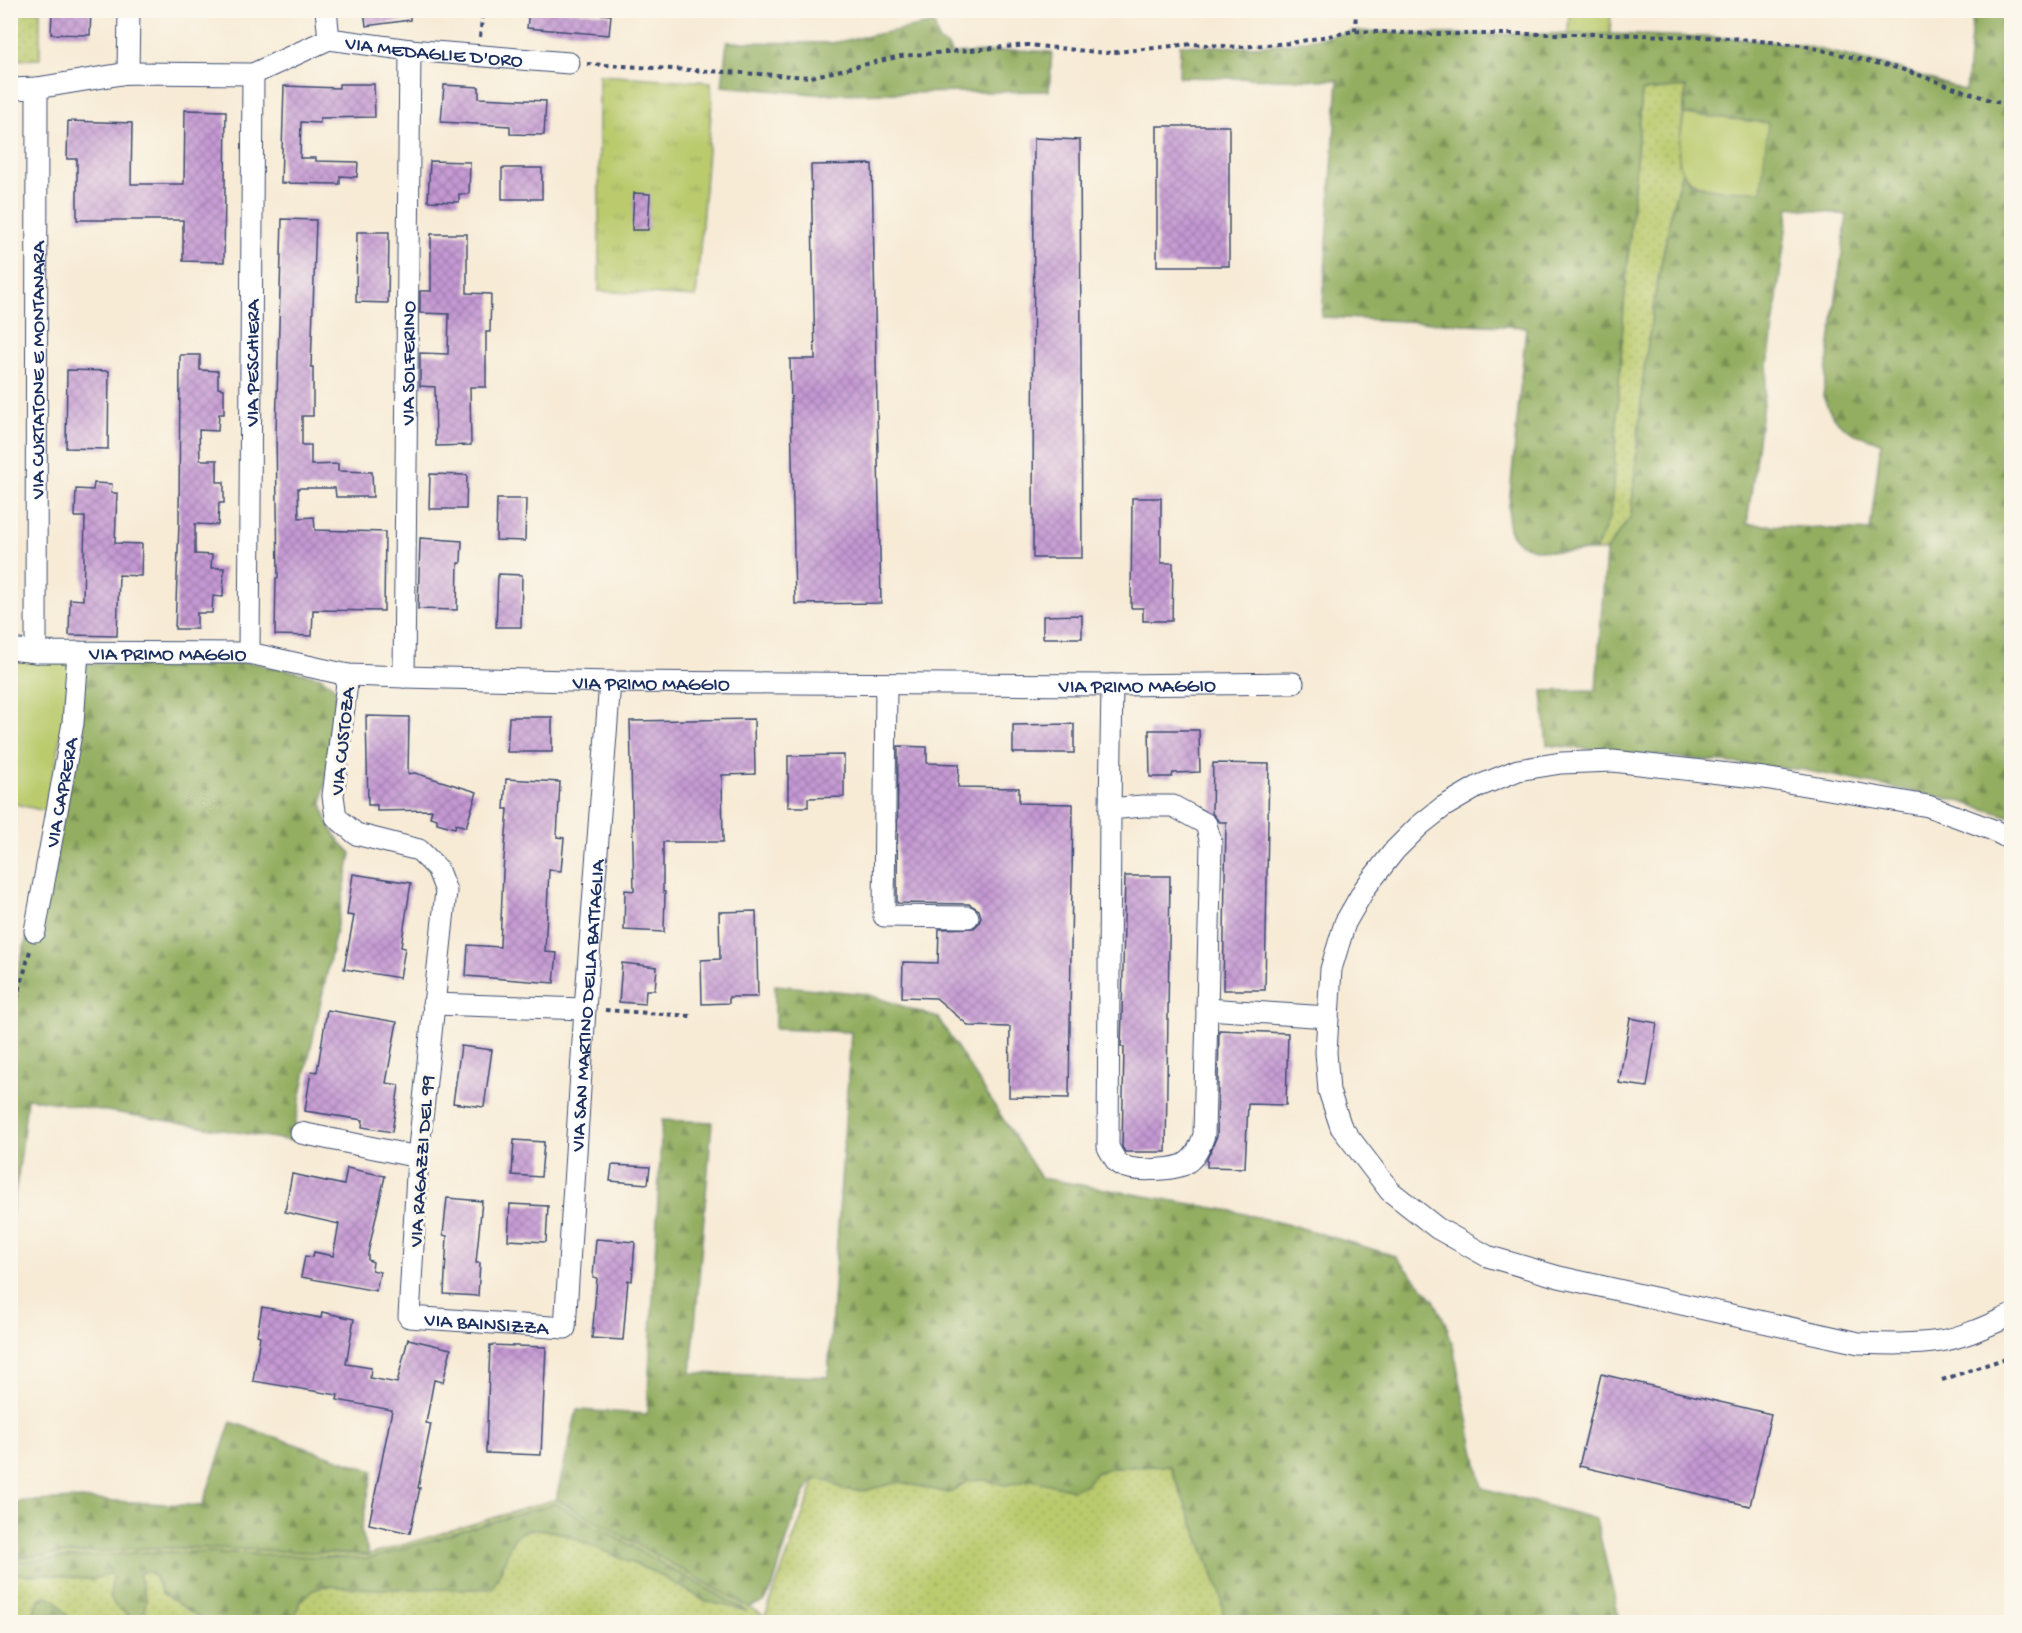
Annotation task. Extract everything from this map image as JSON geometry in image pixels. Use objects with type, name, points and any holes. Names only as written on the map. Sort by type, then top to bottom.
[{"type":"street","points":[[128,73],[129,10]]},
{"type":"street","name":"VIA MEDAGLIE D'ORO","points":[[326,10],[328,39],[410,50],[569,63]]},
{"type":"street","points":[[10,89],[37,88],[128,73],[253,74],[328,39]]},
{"type":"street","name":"VIA SOLFERINO","points":[[404,677],[410,50]]},
{"type":"street","name":"VIA PESCHIERA","points":[[249,652],[253,74]]},
{"type":"street","name":"VIA CURTATONE E MONTANARA","points":[[36,652],[37,88]]},
{"type":"street","name":"VIA PRIMO MAGGIO","points":[[10,649],[36,652],[249,652],[348,675],[404,677],[610,682],[886,684],[1293,683]]},
{"type":"street","name":"VIA CAPRERA","points":[[35,931],[73,723],[78,652]]},
{"type":"street","name":"VIA CUSTOZA","points":[[348,675],[333,796],[336,818],[356,834]]},
{"type":"street","name":"VIA SAN MARTINO DELLA BATTAGLIA","points":[[565,1328],[585,1009],[610,682]]},
{"type":"street","points":[[886,684],[884,916],[968,917]]},
{"type":"street","points":[[1110,809],[1173,806],[1206,824],[1211,843],[1203,1135],[1198,1151],[1184,1164],[1161,1170],[1132,1168],[1119,1164],[1108,1147],[1110,809],[1112,685]]},
{"type":"street","points":[[2012,840],[1993,830],[1928,806],[1764,778],[1613,761],[1561,763],[1518,770],[1479,786],[1443,807],[1419,826],[1395,850],[1365,888],[1345,923],[1331,969],[1326,1052],[1329,1091],[1341,1127],[1390,1191],[1437,1228],[1487,1256],[1559,1277],[1859,1343],[1901,1344],[1942,1341],[1983,1328],[2012,1315]]},
{"type":"street","name":"VIA RAGAZZI DEL 99","points":[[356,834],[419,850],[437,868],[446,891],[418,1157],[409,1317]]},
{"type":"street","points":[[433,1004],[585,1009]]},
{"type":"street","points":[[1207,1009],[1328,1017]]},
{"type":"street","points":[[301,1133],[418,1157]]},
{"type":"street","name":"VIA BAINSIZZA","points":[[409,1317],[565,1328]]},
{"type":"path","points":[[481,56],[479,27],[483,10]]},
{"type":"path","points":[[1355,31],[1356,10]]},
{"type":"path","points":[[569,63],[811,77],[901,56],[1028,45],[1106,54],[1192,44],[1240,46],[1291,42],[1355,31],[1431,34],[1610,34],[1730,38],[1801,45],[1901,69],[1996,102],[2012,104]]},
{"type":"path","points":[[10,1025],[35,931]]},
{"type":"path","points":[[585,1009],[691,1016]]},
{"type":"path","points":[[1942,1380],[2012,1356]]},
{"type":"green space","points":[[10,11],[40,11],[40,59],[11,60]]},
{"type":"green space","points":[[1569,11],[1611,11],[1610,34],[1568,34]]},
{"type":"green space","points":[[1973,11],[2011,11],[2011,817],[1955,800],[1804,770],[1547,745],[1542,691],[1596,690],[1606,551],[1631,516],[1644,370],[1655,295],[1672,209],[1682,172],[1689,182],[1697,186],[1761,191],[1767,123],[1684,114],[1686,87],[1642,91],[1624,305],[1611,514],[1595,551],[1546,551],[1523,545],[1514,538],[1508,524],[1526,327],[1322,317],[1338,80],[1179,77],[1180,45],[1240,47],[1291,43],[1355,31],[1730,38],[1801,45],[1901,69],[1966,91]],"holes":[[[1789,207],[1847,215],[1823,396],[1832,415],[1845,428],[1852,433],[1881,442],[1870,531],[1747,524]]]},
{"type":"green space","points":[[934,23],[939,42],[947,45],[952,54],[1017,50],[1052,52],[1049,91],[815,94],[722,86],[727,42],[832,43]]},
{"type":"green space","points":[[599,75],[711,82],[712,102],[696,297],[599,291]]},
{"type":"green space","points":[[1686,87],[1679,151],[1682,172],[1672,209],[1655,295],[1644,370],[1631,516],[1606,551],[1595,551],[1611,514],[1624,305],[1642,91]]},
{"type":"green space","points":[[1684,114],[1768,123],[1761,191],[1714,189],[1692,182],[1684,175],[1679,153]]},
{"type":"green space","points":[[11,658],[72,664],[49,812],[11,803]]},
{"type":"green space","points":[[254,663],[321,677],[333,686],[340,698],[322,803],[332,831],[351,853],[292,1141],[27,1098],[11,1219],[11,997],[43,875],[84,664]]},
{"type":"green space","points":[[775,985],[866,994],[938,1018],[1041,1178],[1232,1211],[1298,1227],[1395,1256],[1434,1300],[1446,1324],[1454,1351],[1482,1488],[1596,1519],[1620,1622],[1224,1622],[1220,1591],[1170,1466],[1113,1467],[1096,1473],[1085,1485],[1073,1490],[1032,1480],[1005,1485],[984,1480],[968,1481],[948,1493],[899,1482],[863,1491],[844,1490],[830,1482],[815,1478],[804,1494],[791,1527],[772,1589],[764,1602],[748,1607],[556,1499],[577,1410],[647,1414],[662,1120],[712,1122],[691,1373],[828,1377],[851,1032],[775,1029]]},
{"type":"green space","points":[[231,1422],[373,1471],[361,1530],[369,1555],[215,1548],[146,1548],[11,1558],[11,1502],[77,1499],[202,1506]]},
{"type":"green space","points":[[1170,1466],[1220,1591],[1253,1622],[11,1622],[11,1558],[146,1548],[215,1548],[369,1555],[556,1499],[765,1616],[818,1473]]},
{"type":"green space","points":[[555,1503],[747,1611],[706,1601],[656,1573],[563,1534],[542,1530],[528,1530],[518,1534],[512,1542],[499,1576],[491,1589],[371,1589],[325,1586],[314,1590],[300,1601],[294,1622],[203,1622],[162,1593],[153,1574],[146,1571],[139,1574],[146,1600],[144,1613],[132,1618],[115,1606],[110,1596],[113,1576],[110,1573],[92,1580],[45,1574],[11,1573],[11,1562],[145,1552],[214,1552],[368,1559]]},
{"type":"green space","points":[[47,1596],[56,1600],[72,1622],[29,1622],[40,1598]]},
{"type":"building","points":[[52,10],[91,10],[90,35],[51,34]]},
{"type":"building","points":[[364,10],[410,10],[410,20],[366,26]]},
{"type":"building","points":[[529,10],[562,10],[611,15],[609,35],[527,28]]},
{"type":"building","points":[[339,84],[374,84],[375,117],[320,118],[320,123],[301,122],[300,158],[316,158],[316,161],[358,162],[357,177],[340,176],[340,184],[281,183],[284,86],[339,88]]},
{"type":"building","points":[[444,85],[479,87],[479,98],[546,101],[544,135],[510,134],[510,126],[441,122]]},
{"type":"building","points":[[185,110],[226,111],[224,262],[183,261],[183,220],[77,220],[77,159],[67,159],[68,121],[132,123],[131,184],[184,184]]},
{"type":"building","points":[[1157,126],[1229,126],[1229,266],[1157,266]]},
{"type":"building","points":[[1034,138],[1080,140],[1082,558],[1033,558]]},
{"type":"building","points":[[430,161],[470,162],[469,194],[459,194],[459,202],[428,201]]},
{"type":"building","points":[[872,164],[881,603],[795,604],[790,359],[815,359],[811,165]]},
{"type":"building","points":[[502,168],[542,168],[542,199],[502,199]]},
{"type":"building","points":[[634,193],[650,194],[648,230],[632,230]]},
{"type":"building","points":[[282,219],[316,220],[311,367],[313,367],[313,416],[302,416],[302,445],[311,445],[311,465],[338,464],[338,471],[372,472],[373,497],[336,497],[335,488],[298,488],[299,518],[314,517],[315,530],[385,532],[384,611],[313,610],[312,636],[275,635],[276,578],[278,578],[276,432]]},
{"type":"building","points":[[357,232],[389,232],[388,303],[356,302]]},
{"type":"building","points":[[431,234],[467,234],[467,293],[491,294],[490,332],[486,332],[486,387],[470,387],[471,445],[436,446],[435,387],[420,386],[420,353],[448,354],[449,314],[420,313],[420,291],[431,291]]},
{"type":"building","points":[[180,355],[200,355],[200,370],[218,371],[218,388],[224,389],[224,414],[219,414],[218,431],[199,430],[200,460],[217,460],[217,482],[224,482],[224,503],[219,503],[218,525],[195,524],[195,554],[212,555],[211,568],[224,568],[223,597],[213,596],[212,613],[197,613],[197,629],[175,629],[179,524]]},
{"type":"building","points":[[67,370],[109,371],[108,449],[66,448]]},
{"type":"building","points":[[430,474],[467,475],[466,509],[429,509]]},
{"type":"building","points":[[94,483],[112,484],[111,493],[117,493],[115,543],[142,544],[141,576],[119,575],[117,636],[69,635],[70,599],[83,600],[85,517],[75,517],[76,489],[93,490]]},
{"type":"building","points":[[1132,498],[1161,498],[1161,563],[1173,563],[1172,621],[1143,621],[1143,608],[1131,608]]},
{"type":"building","points":[[497,499],[526,499],[525,541],[496,540]]},
{"type":"building","points":[[420,538],[462,541],[461,563],[458,563],[457,610],[418,609]]},
{"type":"building","points":[[498,574],[522,575],[521,627],[496,627]]},
{"type":"building","points":[[1082,615],[1082,638],[1043,638],[1043,616]]},
{"type":"building","points":[[366,716],[409,717],[408,774],[415,773],[477,792],[466,827],[456,824],[455,828],[437,823],[437,819],[430,817],[432,810],[377,811],[377,805],[368,805]]},
{"type":"building","points":[[509,717],[552,717],[552,752],[507,752]]},
{"type":"building","points":[[754,719],[755,774],[722,775],[723,842],[663,842],[664,932],[624,930],[625,890],[634,891],[630,721]]},
{"type":"building","points":[[1074,724],[1074,753],[1013,753],[1013,725]]},
{"type":"building","points":[[1149,730],[1199,730],[1200,772],[1173,773],[1172,777],[1150,777]]},
{"type":"building","points":[[898,746],[927,747],[927,763],[959,764],[958,787],[1019,788],[1019,803],[1073,804],[1069,1098],[1009,1097],[1010,1027],[969,1026],[936,998],[902,997],[903,962],[938,963],[939,929],[974,928],[981,917],[979,910],[969,904],[897,903]]},
{"type":"building","points":[[844,755],[844,797],[808,798],[808,807],[788,807],[788,756]]},
{"type":"building","points":[[1213,763],[1269,764],[1265,990],[1223,990],[1226,822],[1219,822],[1212,813]]},
{"type":"building","points":[[506,779],[560,782],[557,837],[564,838],[561,871],[549,870],[545,952],[557,953],[554,983],[466,976],[468,945],[500,947],[508,809],[504,809]]},
{"type":"building","points":[[353,874],[411,883],[401,947],[405,948],[400,978],[344,969],[354,916],[347,915]]},
{"type":"building","points":[[1125,876],[1170,876],[1166,1152],[1125,1152],[1122,1147],[1124,1047],[1121,1047]]},
{"type":"building","points":[[756,911],[758,997],[729,997],[729,1003],[702,1004],[701,960],[720,959],[719,912]]},
{"type":"building","points":[[622,963],[657,967],[655,990],[646,990],[645,1004],[619,1002]]},
{"type":"building","points":[[327,1010],[397,1022],[386,1083],[399,1085],[392,1132],[362,1127],[363,1120],[305,1111],[311,1071],[317,1072]]},
{"type":"building","points":[[1630,1018],[1657,1023],[1647,1087],[1619,1083]]},
{"type":"building","points":[[1219,1030],[1288,1033],[1286,1105],[1248,1104],[1245,1168],[1207,1167],[1207,1159],[1217,1136]]},
{"type":"building","points":[[461,1046],[492,1050],[484,1107],[453,1103]]},
{"type":"building","points":[[514,1140],[544,1142],[541,1177],[512,1175]]},
{"type":"building","points":[[612,1165],[650,1167],[648,1184],[610,1181]]},
{"type":"building","points":[[347,1168],[385,1176],[368,1253],[368,1260],[373,1262],[372,1270],[380,1272],[376,1291],[301,1277],[305,1256],[313,1257],[314,1252],[333,1256],[339,1224],[285,1212],[292,1174],[344,1185]]},
{"type":"building","points":[[447,1198],[482,1201],[476,1263],[480,1263],[478,1296],[444,1294],[447,1236],[443,1235]]},
{"type":"building","points":[[510,1204],[548,1206],[546,1242],[508,1240]]},
{"type":"building","points":[[596,1239],[635,1242],[632,1281],[628,1280],[623,1340],[592,1338],[597,1278],[593,1277]]},
{"type":"building","points":[[262,1307],[321,1318],[322,1312],[354,1319],[346,1364],[371,1368],[370,1378],[397,1383],[408,1339],[451,1349],[443,1382],[434,1380],[426,1423],[431,1424],[410,1533],[369,1524],[392,1410],[337,1400],[338,1395],[253,1381]]},
{"type":"building","points":[[490,1345],[546,1347],[541,1455],[486,1453]]},
{"type":"building","points":[[1601,1374],[1771,1414],[1750,1506],[1579,1466]]}]
